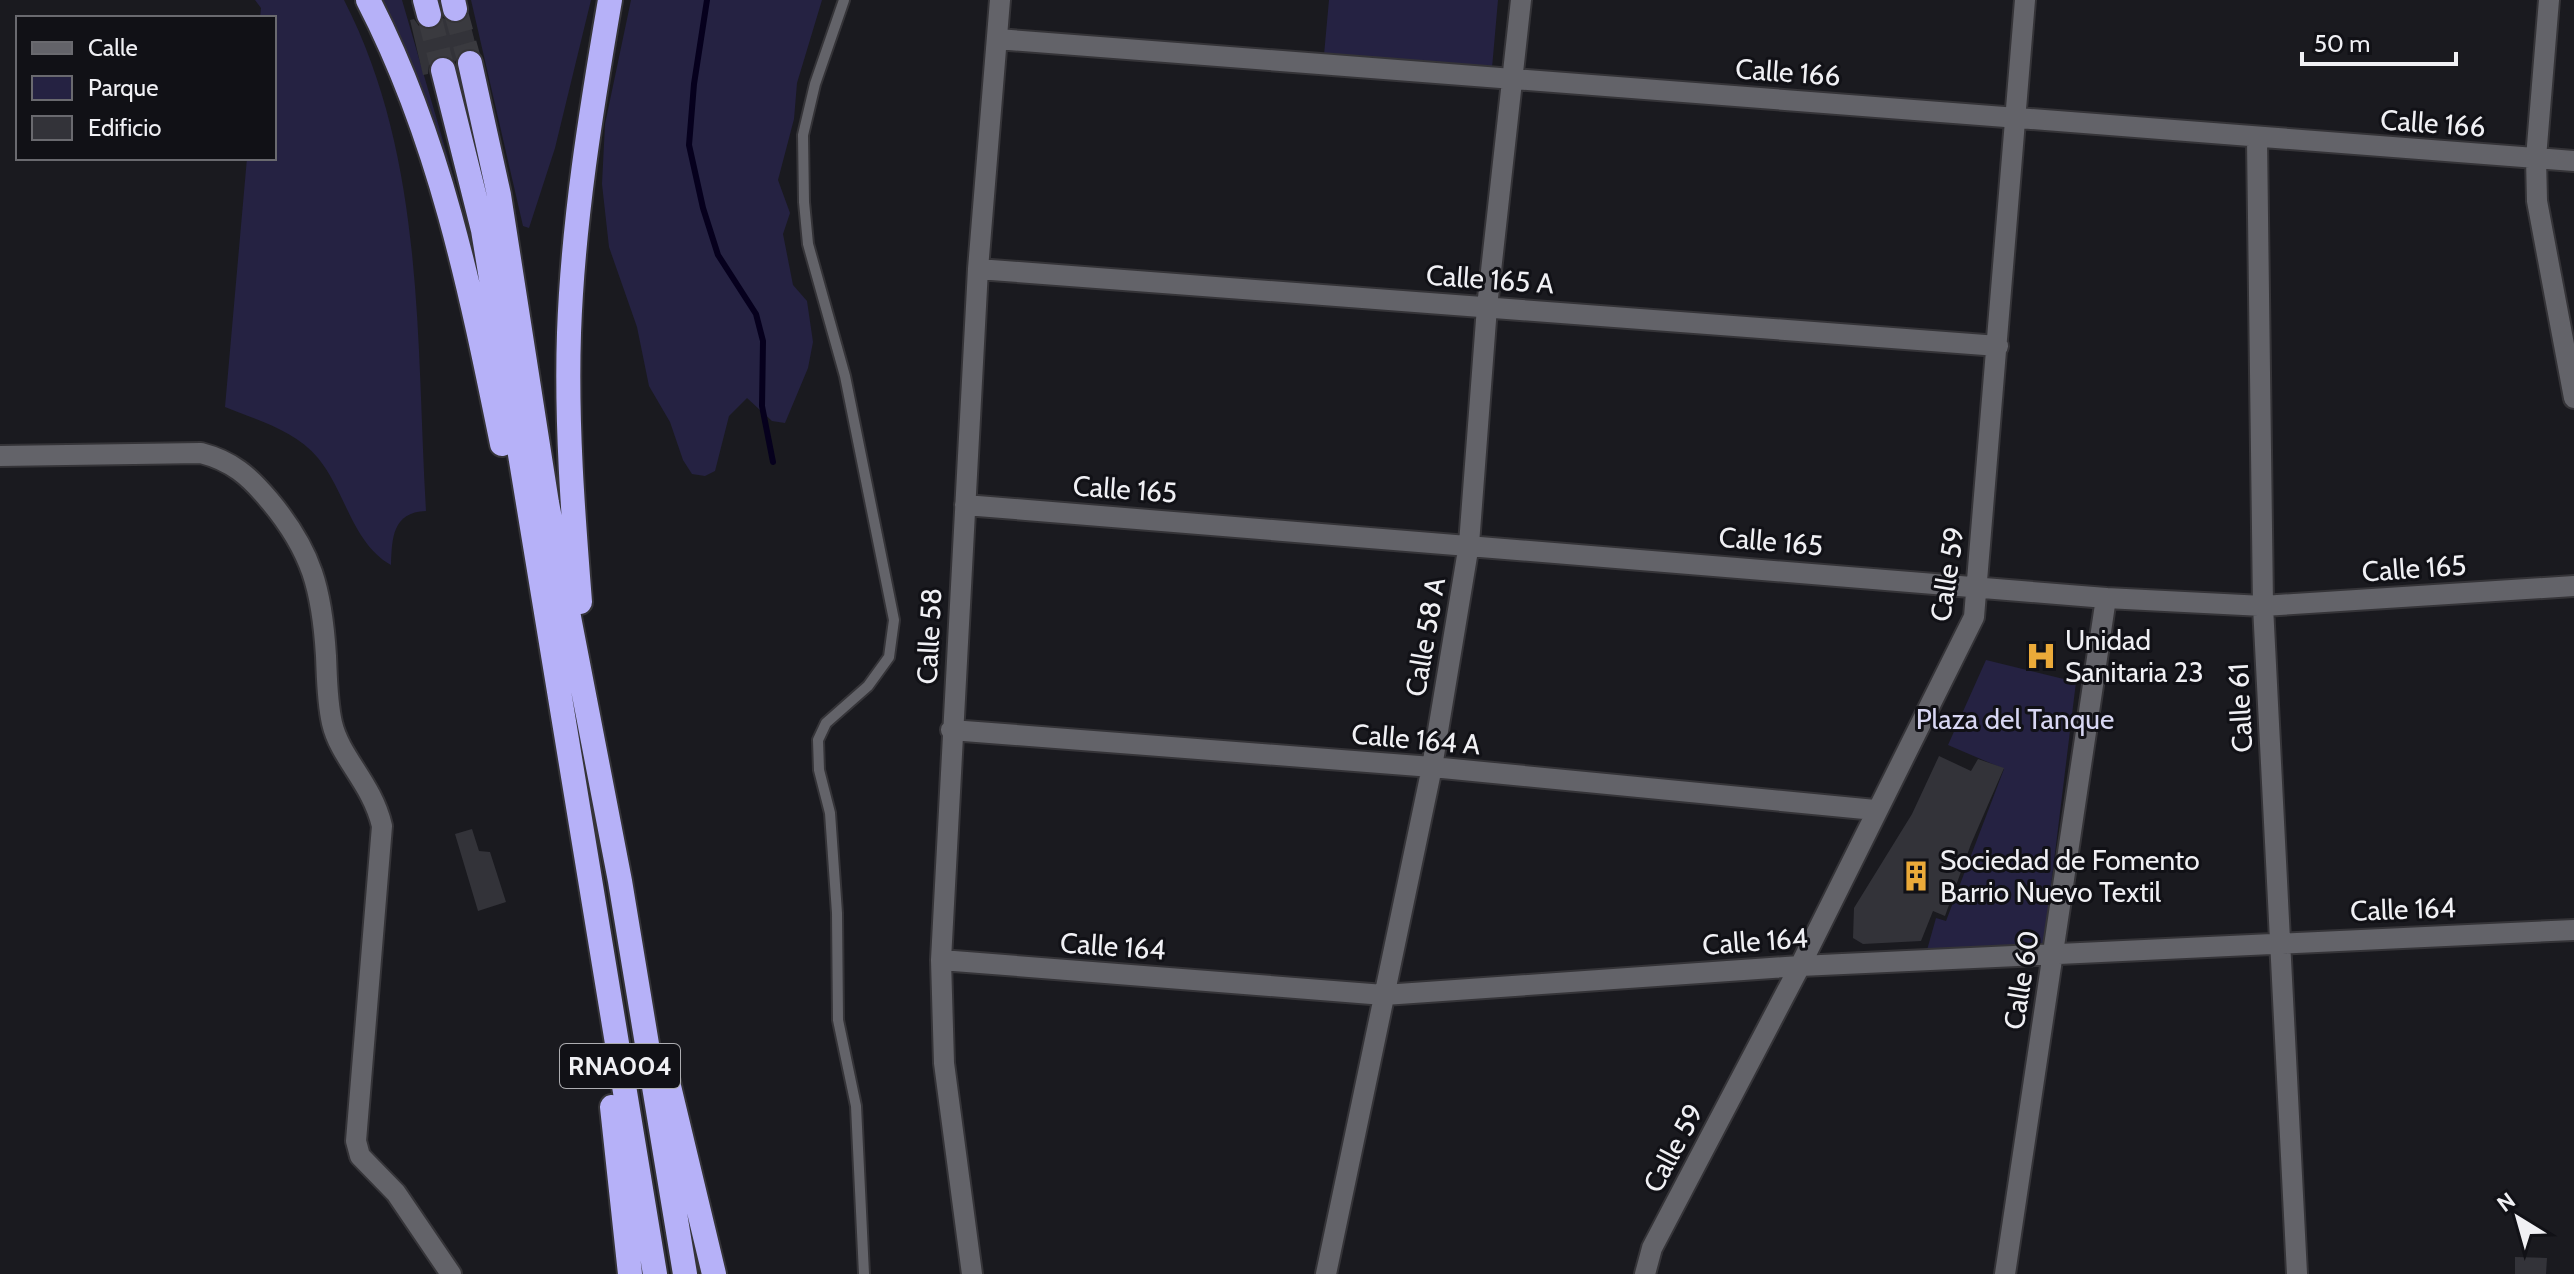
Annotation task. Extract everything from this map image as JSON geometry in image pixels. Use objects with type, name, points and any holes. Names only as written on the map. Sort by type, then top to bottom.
[{"type":"highway","points":[[368,0],[412,96],[446,193],[473,298],[560,708]]},
{"type":"highway","points":[[588,700],[571,447],[569,333],[588,125],[610,0]]},
{"type":"highway","points":[[470,63],[491,151],[547,503],[588,700]]},
{"type":"highway","points":[[443,70],[483,230],[560,708]]},
{"type":"highway","name":"RNA004","points":[[588,700],[685,1274]]},
{"type":"highway","name":"RNA004","points":[[560,708],[655,1274]]},
{"type":"highway","points":[[584,858],[630,1274]]},
{"type":"highway","points":[[620,881],[714,1274]]},
{"type":"street","name":"Calle 58","points":[[972,1274],[944,1063],[941,960],[978,269],[1000,0]]},
{"type":"street","name":"Calle 58 A","points":[[1326,1274],[1432,767],[1469,544],[1487,307],[1521,0]]},
{"type":"street","name":"Calle 59","points":[[1645,1274],[1652,1248],[1800,966],[1875,810],[1968,632],[1979,586],[2025,0]]},
{"type":"street","points":[[2549,0],[2536,158],[2537,201],[2574,398]]},
{"type":"street","name":"Calle 166","points":[[997,39],[2016,116],[2257,139],[2574,161]]},
{"type":"street","name":"Calle 61","points":[[2257,139],[2263,606],[2297,1274]]},
{"type":"street","name":"Calle 165 A","points":[[978,269],[1998,346]]},
{"type":"street","points":[[0,456],[201,453],[218,457],[249,476],[289,524],[305,549],[318,583],[324,620],[333,726],[372,794],[382,826],[356,1141],[360,1156],[396,1193],[451,1274]]},
{"type":"street","name":"Calle 165","points":[[965,505],[2106,598],[2263,606],[2574,586]]},
{"type":"street","name":"Calle 60","points":[[2005,1274],[2106,598]]},
{"type":"street","name":"Calle 164 A","points":[[951,730],[1432,767],[1875,810]]},
{"type":"street","name":"Calle 164","points":[[941,960],[1384,995],[1800,966],[2574,930]]},
{"type":"lane","points":[[844,0],[815,84],[803,135],[804,202],[808,244],[845,376],[894,620],[889,657],[868,686],[826,723],[818,740],[819,770],[830,813],[837,913],[838,1020],[856,1106],[864,1274]]},
{"type":"green space","points":[[255,0],[344,0],[370,60],[390,122],[412,250],[426,511],[406,516],[400,522],[392,546],[391,565],[367,544],[328,471],[309,448],[275,427],[225,407],[247,160],[276,160],[276,16],[260,16],[261,8]]},
{"type":"green space","points":[[380,0],[402,0],[455,182],[452,184]]},
{"type":"green space","points":[[471,0],[591,0],[555,148],[529,228],[523,226]]},
{"type":"green space","points":[[631,0],[822,0],[797,83],[794,119],[778,180],[790,213],[783,234],[793,285],[807,301],[813,342],[808,368],[785,423],[772,421],[747,398],[729,416],[715,471],[705,476],[692,474],[683,460],[670,422],[649,386],[637,327],[609,247],[602,184],[605,124]]},
{"type":"green space","points":[[1329,0],[1498,0],[1492,68],[1324,55]]},
{"type":"green space","name":"Plaza del Tanque","points":[[1986,660],[2076,682],[2044,943],[1927,950],[1936,918],[1946,921],[2004,769],[1948,745]]},
{"type":"building","points":[[468,15],[477,50],[461,51],[455,62],[448,56],[439,56],[429,65],[428,74],[423,75],[410,20],[414,19],[419,26],[432,30],[443,18],[457,24]]},
{"type":"building","name":"Sociedad de Fomento Barrio Nuevo Textil","points":[[1939,756],[1971,771],[1978,759],[2004,768],[1971,844],[1945,916],[1933,911],[1921,941],[1863,944],[1853,938],[1854,908],[1912,814]]},
{"type":"building","points":[[472,829],[479,851],[490,852],[506,902],[478,911],[455,834]]},
{"type":"building","points":[[2515,1257],[2547,1258],[2546,1274],[2515,1274]]},
{"type":"waterway","points":[[707,0],[694,84],[689,145],[703,208],[718,255],[756,314],[763,341],[762,406],[773,462]]},
{"type":"tunnel","points":[[455,9],[470,63]]},
{"type":"tunnel","points":[[429,15],[443,70]]},
{"type":"place","name":"Unidad Sanitaria 23","points":[[2041,656]]},
{"type":"place","name":"Sociedad de Fomento Barrio Nuevo Textil","points":[[1916,876]]}]
